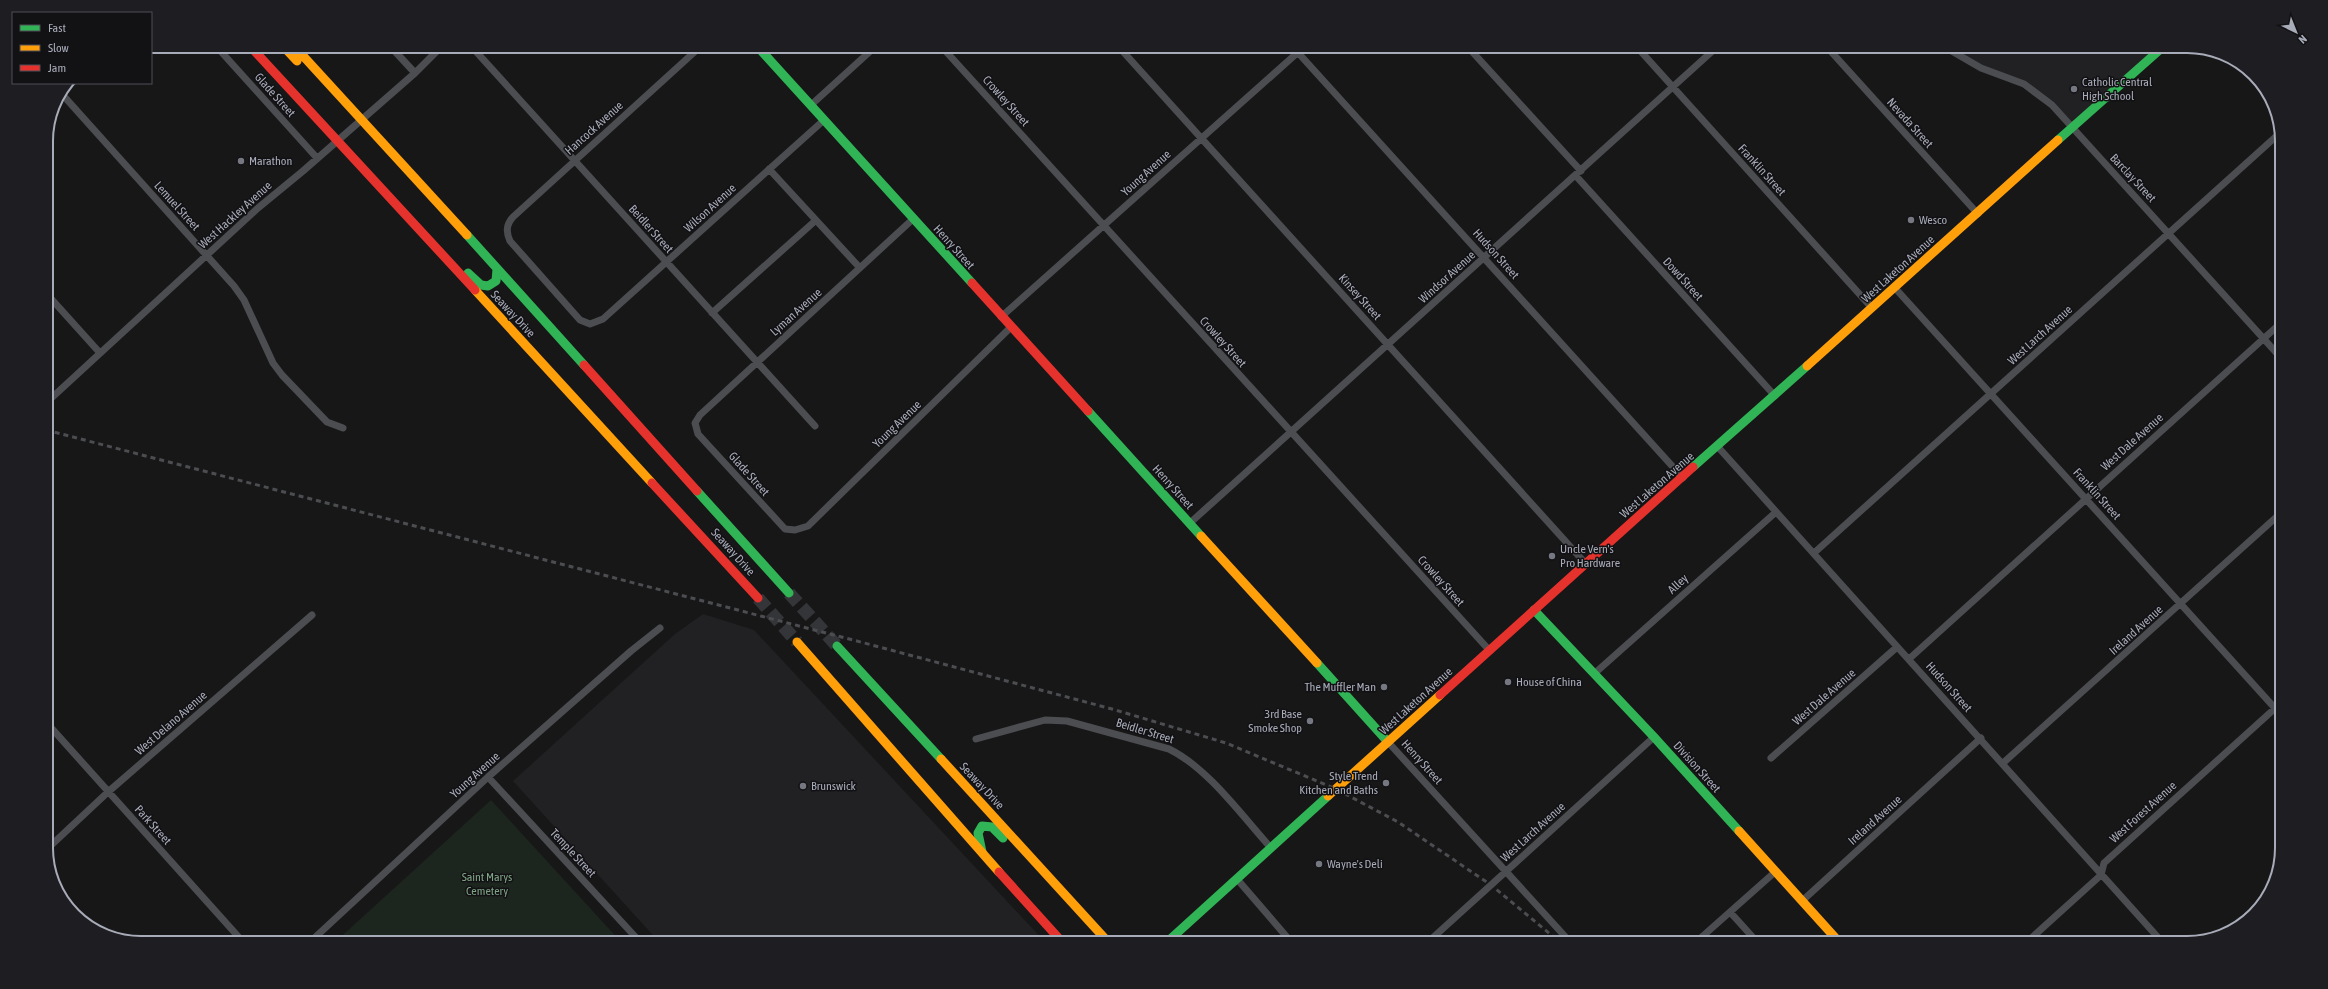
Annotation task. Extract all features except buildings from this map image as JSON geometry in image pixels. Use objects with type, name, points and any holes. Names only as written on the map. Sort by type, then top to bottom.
[{"type":"main road","name":"Seaway Drive","points":[[256,53],[758,598]]},
{"type":"main road","points":[[290,53],[322,88],[346,102]]},
{"type":"main road","name":"Seaway Drive","points":[[300,53],[363,119],[789,593]]},
{"type":"main road","name":"Henry Street","points":[[763,53],[913,220],[1388,742]]},
{"type":"main road","name":"West Laketon Avenue","points":[[1174,936],[1534,610],[1775,396],[2156,53]]},
{"type":"main road","points":[[351,156],[365,162],[475,281],[481,285],[491,285],[496,281],[497,269]]},
{"type":"main road","name":"Division Street","points":[[1534,610],[1654,737],[1802,901],[1831,936]]},
{"type":"main road","points":[[797,642],[916,775],[984,857],[1057,936]]},
{"type":"main road","name":"Seaway Drive","points":[[837,646],[1103,936]]},
{"type":"main road","points":[[984,857],[979,846],[978,833],[982,826],[986,825],[992,828],[1008,844],[1093,936]]},
{"type":"street","name":"Glade Street","points":[[222,53],[317,158]]},
{"type":"street","points":[[396,53],[415,74]]},
{"type":"street","name":"West Hackley Avenue","points":[[53,397],[258,208],[415,74],[435,53]]},
{"type":"street","name":"Beidler Street","points":[[476,53],[815,426]]},
{"type":"street","name":"Hancock Avenue","points":[[590,324],[580,320],[515,247],[510,241],[507,230],[513,217],[694,53]]},
{"type":"street","points":[[811,105],[868,53]]},
{"type":"street","name":"Crowley Street","points":[[947,53],[1490,651]]},
{"type":"street","name":"Kinsey Street","points":[[1124,53],[1586,564]]},
{"type":"street","name":"Young Avenue","points":[[1001,317],[1298,53]]},
{"type":"street","name":"Hudson Street","points":[[1298,53],[1683,478]]},
{"type":"street","name":"Dowd Street","points":[[1473,53],[1775,396]]},
{"type":"street","name":"Franklin Street","points":[[1642,53],[1872,308]]},
{"type":"street","name":"Windsor Avenue","points":[[1190,523],[1485,259],[1710,53]]},
{"type":"street","name":"Nevada Street","points":[[1832,53],[1978,214]]},
{"type":"street","name":"Barclay Street","points":[[1955,53],[1981,68],[2024,84],[2052,105],[2275,351]]},
{"type":"street","name":"Lemuel Street","points":[[65,97],[234,286],[244,300],[273,363],[282,375],[327,422],[343,428]]},
{"type":"street","name":"Wilson Avenue","points":[[590,324],[603,319],[824,120]]},
{"type":"street","name":"West Larch Avenue","points":[[1814,553],[2275,137]]},
{"type":"street","points":[[769,169],[815,221],[860,268]]},
{"type":"street","name":"Lyman Avenue","points":[[695,423],[700,415],[913,220]]},
{"type":"street","points":[[712,313],[815,221]]},
{"type":"street","name":"Franklin Street","points":[[1895,288],[2275,708]]},
{"type":"street","points":[[53,300],[100,353]]},
{"type":"street","name":"Young Avenue","points":[[795,530],[808,526],[1011,328]]},
{"type":"street","name":"West Dale Avenue","points":[[1909,659],[2275,329]]},
{"type":"street","name":"Glade Street","points":[[695,423],[698,434],[784,529],[795,530]]},
{"type":"street","name":"Hudson Street","points":[[1718,447],[1897,647],[1981,738],[2157,936]]},
{"type":"street","name":"Alley","points":[[1595,673],[1776,512]]},
{"type":"street","name":"Ireland Avenue","points":[[2003,763],[2182,605],[2275,519]]},
{"type":"street","name":"West Delano Avenue","points":[[53,843],[108,792],[312,615]]},
{"type":"street","name":"Young Avenue","points":[[317,936],[488,778],[631,651],[660,628]]},
{"type":"street","name":"West Dale Avenue","points":[[1772,758],[1897,647]]},
{"type":"street","name":"West Forest Avenue","points":[[2034,936],[2101,875],[2104,863],[2275,708]]},
{"type":"street","name":"Beidler Street","points":[[976,739],[1045,720],[1060,721],[1169,749],[1180,754],[1204,774],[1271,848]]},
{"type":"street","name":"Park Street","points":[[53,730],[238,936]]},
{"type":"street","name":"West Larch Avenue","points":[[1435,936],[1654,737]]},
{"type":"street","name":"Ireland Avenue","points":[[1802,901],[1981,738]]},
{"type":"street","name":"Henry Street","points":[[1388,742],[1565,936]]},
{"type":"street","name":"Temple Street","points":[[488,778],[635,936]]},
{"type":"street","points":[[1703,936],[1775,872]]},
{"type":"street","points":[[1237,879],[1286,936]]},
{"type":"street","points":[[1730,912],[1752,936]]},
{"type":"shaded area","name":"Catholic Central High School","points":[[1957,53],[2156,53],[2072,128],[2052,105],[2004,76]]},
{"type":"shaded area","points":[[703,614],[754,630],[1039,936],[654,936],[513,781],[675,634]]},
{"type":"green space","name":"Saint Marys Cemetery","points":[[491,800],[616,936],[342,936]]},
{"type":"tunnel","points":[[789,593],[837,646]]},
{"type":"tunnel","points":[[758,598],[797,642]]},
{"type":"railway","points":[[53,432],[853,640],[1112,709],[1226,743],[1336,789],[1398,822],[1491,885],[1553,936]]},
{"type":"traffic: fast","points":[[763,53],[972,283]]},
{"type":"traffic: fast","points":[[2058,140],[2156,53]]},
{"type":"traffic: fast","points":[[467,235],[584,365]]},
{"type":"traffic: fast","points":[[468,273],[481,285],[488,286],[496,281],[497,269]]},
{"type":"traffic: fast","points":[[1693,467],[1807,366]]},
{"type":"traffic: fast","points":[[1088,411],[1201,536]]},
{"type":"traffic: fast","points":[[697,491],[789,593]]},
{"type":"traffic: fast","points":[[1534,610],[1654,737],[1739,831]]},
{"type":"traffic: fast","points":[[837,646],[941,759]]},
{"type":"traffic: fast","points":[[1317,663],[1388,742]]},
{"type":"traffic: fast","points":[[1174,936],[1328,796]]},
{"type":"traffic: fast","points":[[982,852],[978,833],[982,826],[992,827],[1003,838]]},
{"type":"traffic: slow","points":[[290,53],[297,61]]},
{"type":"traffic: slow","points":[[300,53],[467,235]]},
{"type":"traffic: slow","points":[[1807,366],[2058,140]]},
{"type":"traffic: slow","points":[[475,290],[652,483]]},
{"type":"traffic: slow","points":[[1201,536],[1317,663]]},
{"type":"traffic: slow","points":[[797,642],[999,872]]},
{"type":"traffic: slow","points":[[1328,796],[1440,695]]},
{"type":"traffic: slow","points":[[941,759],[1103,936]]},
{"type":"traffic: slow","points":[[1739,831],[1834,936]]},
{"type":"traffic: jam","points":[[256,53],[475,290]]},
{"type":"traffic: jam","points":[[972,283],[1088,411]]},
{"type":"traffic: jam","points":[[584,365],[697,491]]},
{"type":"traffic: jam","points":[[1440,695],[1693,467]]},
{"type":"traffic: jam","points":[[652,483],[758,598]]},
{"type":"traffic: jam","points":[[999,872],[1057,936]]},
{"type":"place","name":"Catholic Central High School","points":[[2074,89]]},
{"type":"place","name":"Marathon","points":[[241,161]]},
{"type":"place","name":"Wesco","points":[[1911,220]]},
{"type":"place","name":"Uncle Vern's Pro Hardware","points":[[1552,556]]},
{"type":"place","name":"House of China","points":[[1508,682]]},
{"type":"place","name":"The Muffler Man","points":[[1384,687]]},
{"type":"place","name":"3rd Base Smoke Shop","points":[[1310,721]]},
{"type":"place","name":"Style Trend Kitchen and Baths","points":[[1386,783]]},
{"type":"place","name":"Brunswick","points":[[803,786]]},
{"type":"place","name":"Wayne's Deli","points":[[1319,864]]}]
